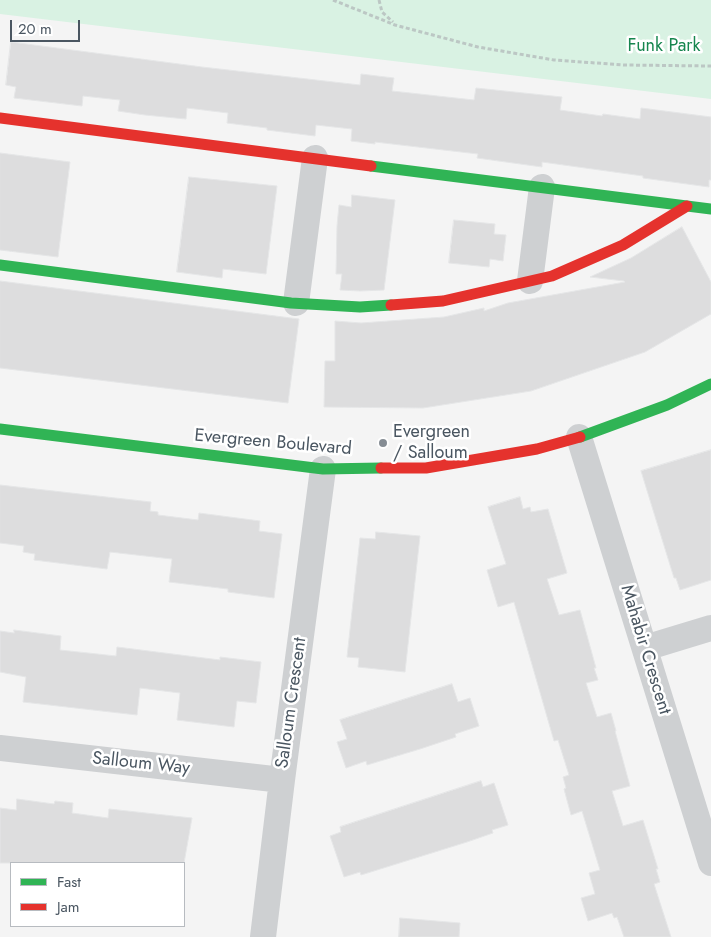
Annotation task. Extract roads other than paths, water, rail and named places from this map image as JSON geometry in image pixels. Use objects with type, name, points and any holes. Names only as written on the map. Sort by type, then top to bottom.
[{"type":"street","points":[[0,118],[542,187],[704,210]]},
{"type":"street","points":[[296,303],[315,158]]},
{"type":"street","points":[[530,282],[542,187]]},
{"type":"street","points":[[0,265],[296,303],[360,307],[443,301],[552,276],[704,210]]},
{"type":"street","name":"Evergreen Boulevard","points":[[0,429],[323,469],[426,468],[536,449],[579,437],[667,405],[711,384]]},
{"type":"street","name":"Mahabir Crescent","points":[[579,437],[711,863]]},
{"type":"street","name":"Salloum Crescent","points":[[263,937],[323,469]]},
{"type":"street","points":[[645,648],[711,628]]},
{"type":"street","name":"Salloum Way","points":[[0,748],[282,780]]},
{"type":"place","name":"Evergreen / Salloum","points":[[383,443]]},
{"type":"park label","name":"Funk Park","points":[[664,47]]}]
